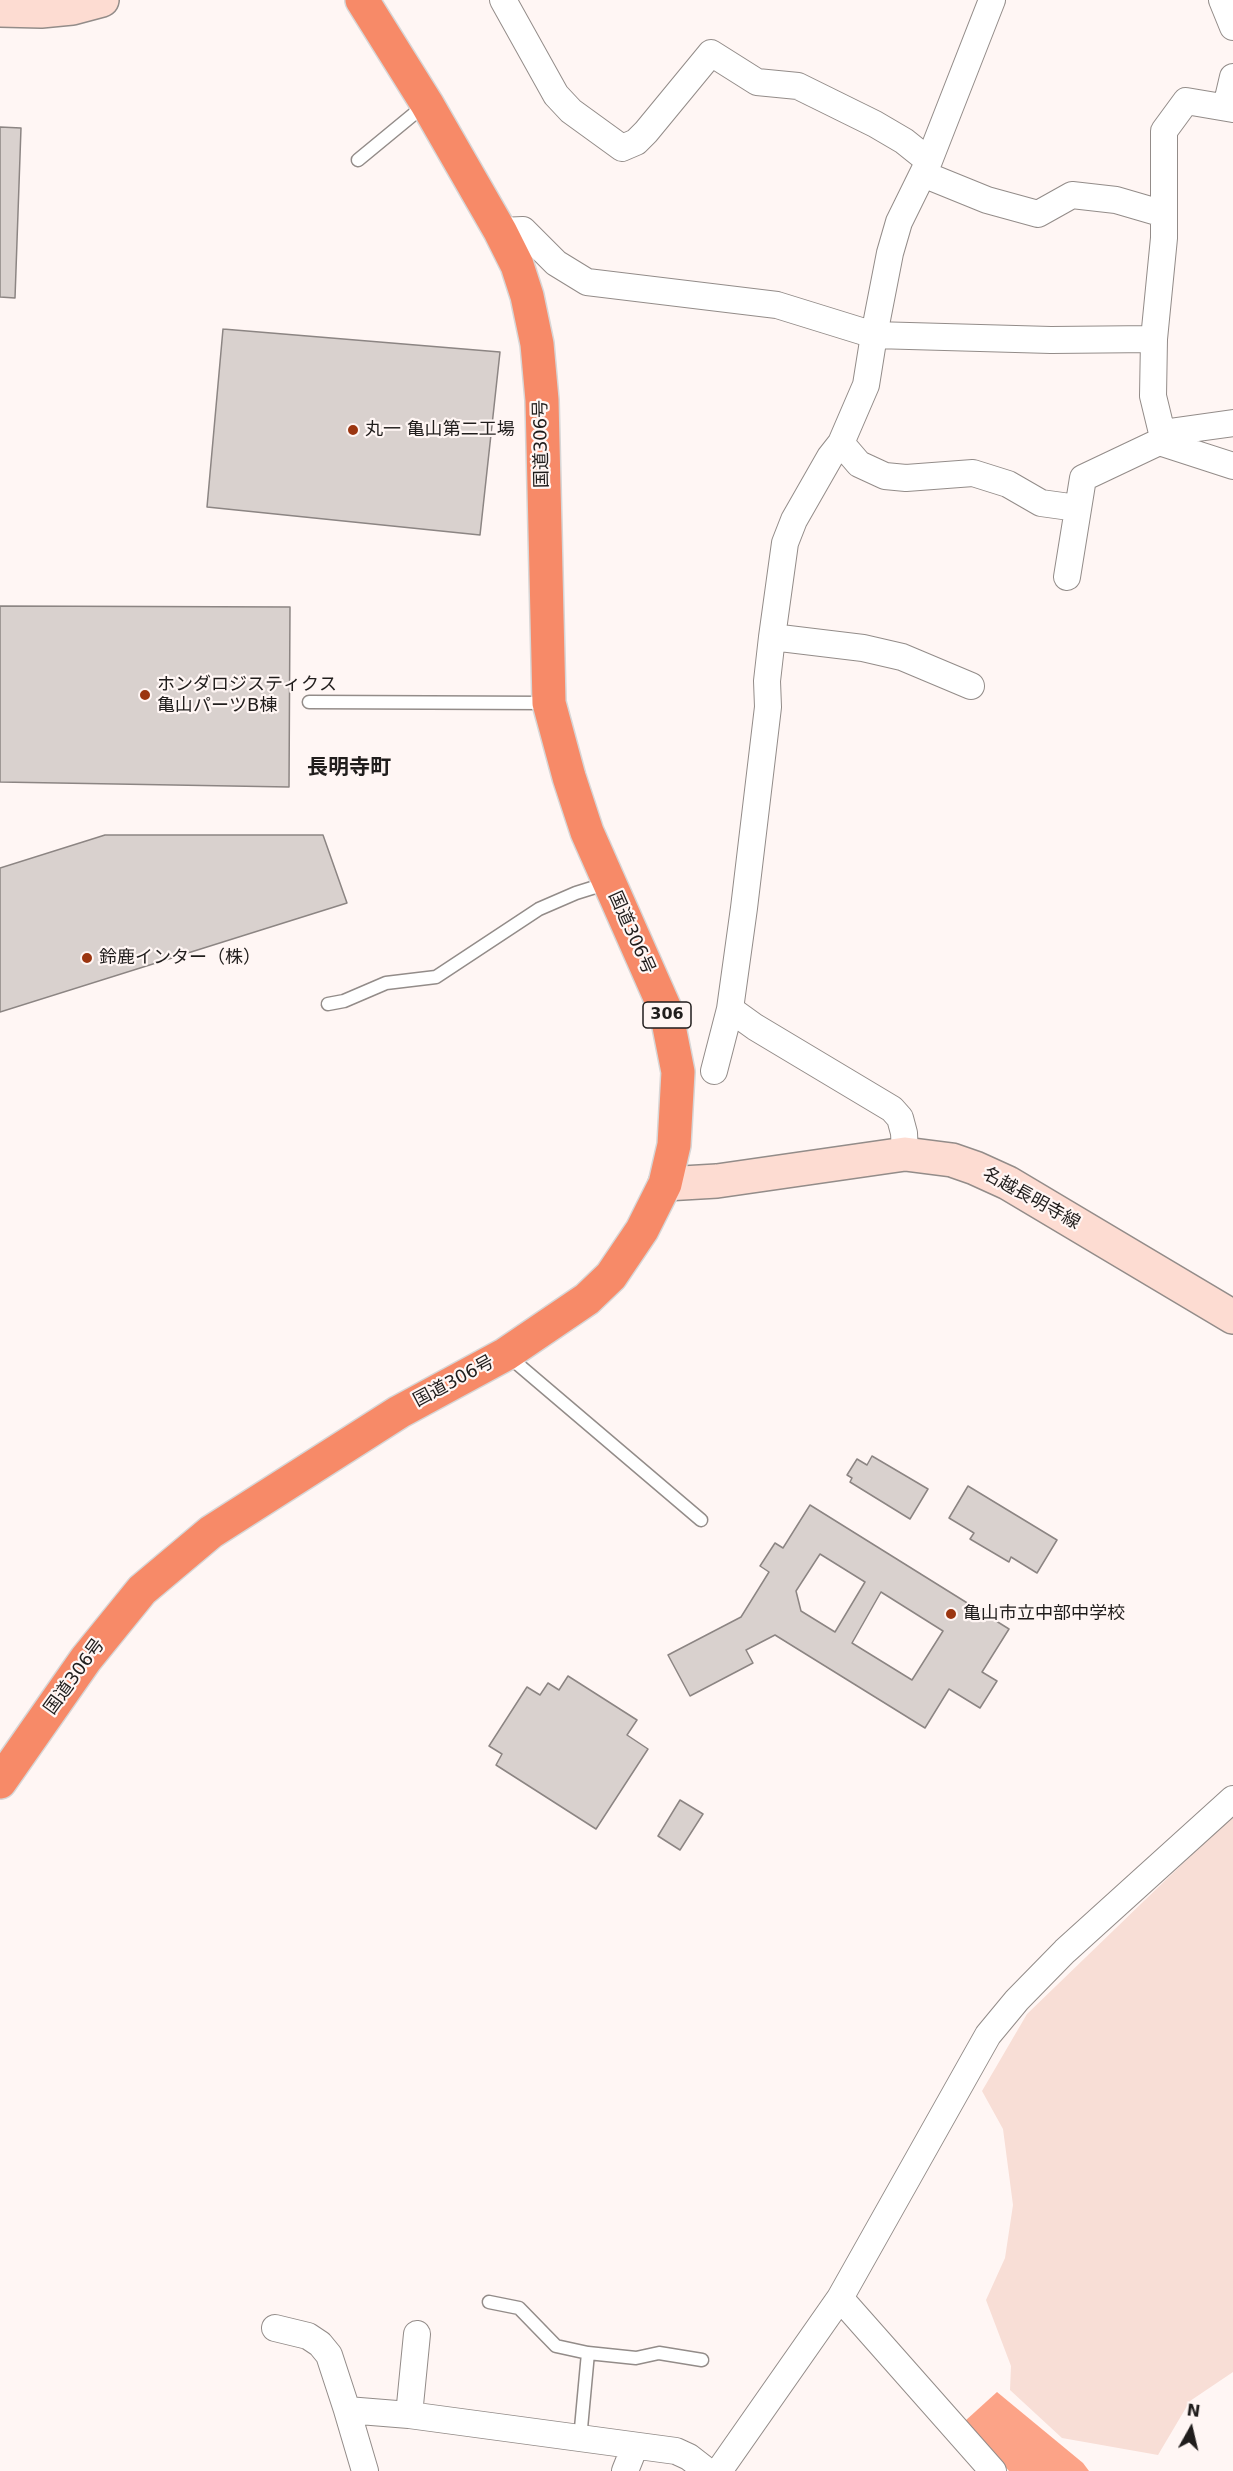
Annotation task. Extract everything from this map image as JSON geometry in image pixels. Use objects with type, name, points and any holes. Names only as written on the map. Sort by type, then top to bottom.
[{"type":"highway","name":"国道306号","points":[[0,1782],[86,1659],[142,1590],[211,1532],[399,1412],[506,1354],[586,1299],[610,1276],[642,1230],[665,1184],[674,1145],[678,1072],[666,1011],[587,832],[572,788],[549,703],[542,400],[537,344],[527,296],[517,265],[500,231],[427,104],[362,0]]},
{"type":"main road","points":[[0,10],[41,11],[72,8],[102,0]]},
{"type":"main road","name":"名越長明寺線","points":[[665,1184],[717,1181],[905,1154],[952,1160],[1008,1183],[1233,1317]]},
{"type":"street","points":[[503,0],[556,95],[571,111],[622,148],[636,141],[646,132],[711,53],[757,82],[798,86],[874,124],[904,141],[926,167],[987,200],[1038,214],[1072,195],[1116,200],[1164,214]]},
{"type":"street","points":[[714,1071],[730,1010],[768,706],[767,681],[785,543],[794,520],[830,457],[842,443],[866,386],[890,253],[899,222],[926,167],[992,0]]},
{"type":"street","points":[[1222,0],[1233,27]]},
{"type":"street","points":[[1161,437],[1153,396],[1155,339],[1164,238],[1164,131],[1185,101],[1229,108],[1233,77]]},
{"type":"street","points":[[500,231],[523,230],[556,263],[587,282],[777,305],[874,335],[1051,340],[1155,339]]},
{"type":"street","points":[[1067,577],[1083,478],[1161,437],[1233,423]]},
{"type":"street","points":[[1161,437],[1233,466]]},
{"type":"street","points":[[842,443],[859,464],[885,476],[906,478],[973,473],[1008,484],[1041,502],[1077,508]]},
{"type":"street","points":[[772,637],[863,648],[902,657],[971,686]]},
{"type":"street","points":[[730,1010],[892,1109],[900,1119],[904,1133],[905,1154]]},
{"type":"street","points":[[719,2471],[840,2298],[988,2035],[1017,2000],[1065,1951],[1233,1799]]},
{"type":"street","points":[[840,2298],[993,2471]]},
{"type":"street","points":[[275,2328],[308,2336],[320,2344],[329,2355],[364,2471]]},
{"type":"street","points":[[409,2415],[417,2334]]},
{"type":"street","points":[[347,2409],[409,2415],[676,2451],[689,2457],[707,2471]]},
{"type":"street","points":[[625,2471],[635,2446]]},
{"type":"lane","points":[[358,160],[427,104]]},
{"type":"lane","points":[[309,702],[549,703]]},
{"type":"lane","points":[[328,1004],[344,1001],[386,983],[436,977],[539,909],[576,893],[609,883]]},
{"type":"lane","points":[[506,1354],[701,1520]]},
{"type":"lane","points":[[489,2302],[519,2308],[556,2346],[588,2353],[636,2358],[659,2353],[702,2360]]},
{"type":"lane","points":[[580,2439],[588,2353]]},
{"type":"shaded area","points":[[1233,1815],[1233,2372],[1190,2401],[1158,2455],[1062,2438],[1010,2390],[1011,2366],[986,2300],[1005,2258],[1013,2205],[1003,2129],[982,2091],[1027,2014]]},
{"type":"shaded area","points":[[997,2392],[1083,2463],[1089,2471],[1009,2471],[965,2421]]},
{"type":"building","points":[[0,127],[21,128],[15,298],[0,297]]},
{"type":"building","name":"丸一 亀山第二工場","points":[[223,329],[500,352],[480,535],[207,507]]},
{"type":"building","name":"ホンダロジスティクス 亀山パーツB棟","points":[[0,606],[290,607],[289,787],[0,782]]},
{"type":"building","name":"鈴鹿インター（株）","points":[[105,835],[323,835],[347,903],[0,1012],[0,868]]},
{"type":"building","points":[[872,1456],[928,1489],[910,1519],[850,1482],[852,1478],[847,1475],[857,1459],[867,1465]]},
{"type":"building","points":[[968,1486],[1057,1540],[1037,1573],[1011,1557],[1009,1562],[970,1539],[974,1533],[949,1518]]},
{"type":"building","name":"亀山市立中部中学校","points":[[810,1505],[1009,1629],[982,1672],[997,1681],[980,1708],[949,1689],[925,1728],[775,1635],[746,1650],[753,1663],[690,1696],[668,1655],[741,1617],[769,1572],[760,1566],[775,1543],[783,1548]],"holes":[[[820,1554],[865,1582],[835,1632],[801,1611],[796,1591]],[[881,1592],[943,1631],[912,1680],[852,1643]]]},
{"type":"building","points":[[568,1676],[637,1720],[627,1735],[648,1749],[596,1829],[496,1765],[502,1754],[489,1746],[527,1687],[540,1695],[548,1683],[559,1690]]},
{"type":"building","points":[[680,1800],[703,1814],[680,1850],[658,1836]]},
{"type":"place","name":"丸一 亀山第二工場","points":[[353,430]]},
{"type":"place","name":"ホンダロジスティクス 亀山パーツB棟","points":[[145,695]]},
{"type":"place","name":"鈴鹿インター（株）","points":[[87,958]]},
{"type":"place","name":"亀山市立中部中学校","points":[[951,1614]]},
{"type":"district","name":"長明寺町","points":[[349,769]]}]
